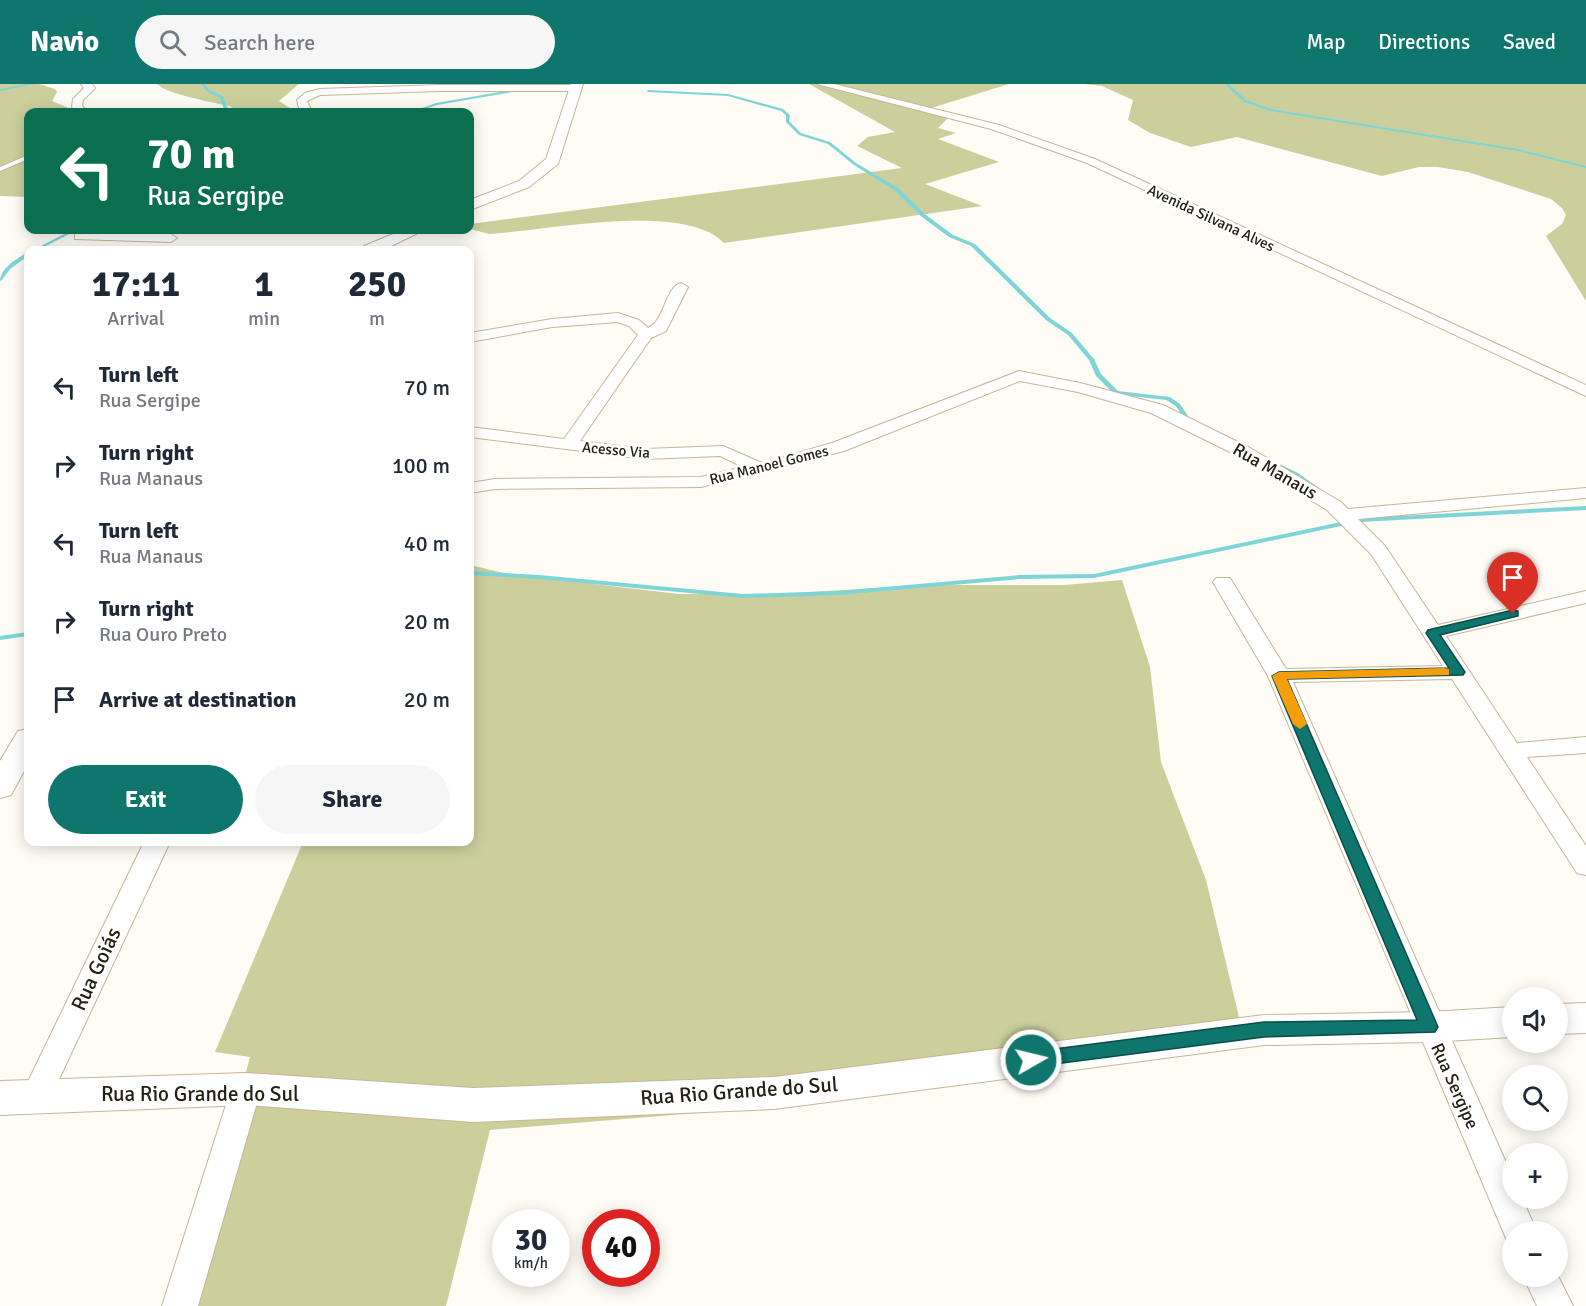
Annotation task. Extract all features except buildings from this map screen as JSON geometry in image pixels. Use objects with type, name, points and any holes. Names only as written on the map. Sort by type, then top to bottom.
[{"type":"street","points":[[78,108],[78,99],[90,88],[86,84]]},
{"type":"street","name":"Avenida Silvana Alves","points":[[822,84],[995,127],[1091,161],[1170,200],[1586,391]]},
{"type":"street","points":[[303,108],[302,100],[320,92],[576,86],[553,161],[524,184],[474,204]]},
{"type":"street","points":[[162,246],[178,234]]},
{"type":"street","points":[[379,246],[407,234]]},
{"type":"street","points":[[80,236],[171,238]]},
{"type":"street","points":[[567,446],[646,334],[661,328],[681,287]]},
{"type":"street","points":[[474,336],[552,323],[618,316],[634,323],[646,334]]},
{"type":"street","name":"Rua Manoel Gomes","points":[[474,487],[495,484],[701,482],[760,469],[838,447],[1019,376]]},
{"type":"street","name":"Rua Manaus","points":[[1019,376],[1080,388],[1157,409],[1244,452],[1334,506],[1378,550],[1586,866]]},
{"type":"street","name":"Acesso Via","points":[[474,433],[645,454],[723,451],[760,469]]},
{"type":"street","points":[[1343,515],[1586,493]]},
{"type":"street","name":"Rua Sergipe","points":[[1224,582],[1279,676],[1429,1027],[1515,1221]]},
{"type":"street","points":[[1433,633],[1586,597]]},
{"type":"street","points":[[1279,676],[1458,672]]},
{"type":"street","points":[[0,788],[24,745]]},
{"type":"street","points":[[1511,751],[1586,745]]},
{"type":"street","name":"Rua Goiás","points":[[18,1097],[155,846]]},
{"type":"street","points":[[1568,1019],[1586,1018]]},
{"type":"street","name":"Rua Rio Grande do Sul","points":[[18,1097],[246,1089],[472,1106],[774,1093],[1264,1030],[1429,1027],[1502,1023]]},
{"type":"street","points":[[180,1306],[246,1089]]},
{"type":"street","points":[[1546,1287],[1555,1306]]},
{"type":"lane","points":[[0,168],[24,159]]},
{"type":"green space","points":[[0,84],[39,84],[55,89],[57,92],[52,101],[69,108],[24,108],[24,197],[0,196]]},
{"type":"green space","points":[[157,84],[299,84],[279,101],[290,108],[231,108],[163,88]]},
{"type":"green space","points":[[809,84],[1009,84],[928,109],[947,119],[938,128],[956,133],[938,139],[999,162],[925,184],[982,206],[724,243],[704,230],[678,223],[646,221],[577,224],[489,234],[474,230],[474,223],[902,168],[857,146],[868,137],[895,132]]},
{"type":"green space","points":[[1085,84],[1586,84],[1586,301],[1546,236],[1562,224],[1566,215],[1562,208],[1551,199],[1468,172],[1438,167],[1419,167],[1382,176],[1237,137],[1191,147],[1150,133],[1128,120],[1133,100],[1102,86]]},
{"type":"green space","points":[[474,566],[508,574],[679,594],[776,594],[927,585],[1064,585],[1122,580],[1150,667],[1161,762],[1206,880],[1246,1046],[818,1103],[490,1130],[446,1306],[185,1306],[250,1057],[215,1052],[301,846],[474,846]]},
{"type":"waterway","points":[[0,90],[33,84]]},
{"type":"waterway","points":[[203,84],[207,90],[222,97],[225,108]]},
{"type":"waterway","points":[[1227,84],[1245,101],[1270,110],[1518,150],[1586,167]]},
{"type":"waterway","points":[[424,108],[517,90]]},
{"type":"waterway","points":[[648,91],[728,95],[782,110],[788,115],[787,121],[800,134],[829,143],[855,164],[896,189],[924,216],[951,236],[973,245],[1048,319],[1070,334],[1092,360],[1098,375],[1116,393],[1168,398],[1178,405],[1189,422]]},
{"type":"waterway","points":[[43,246],[67,234]]},
{"type":"waterway","points":[[0,279],[8,268],[24,257]]},
{"type":"waterway","points":[[1275,464],[1296,474],[1316,488]]},
{"type":"waterway","points":[[474,573],[743,596],[839,593],[1020,577],[1094,576],[1360,520],[1586,508]]},
{"type":"waterway","points":[[0,638],[24,635]]},
{"type":"slow traffic","points":[[1300,724],[1279,676],[1444,672]]},
{"type":"route","points":[[1031,1060],[1264,1030],[1429,1027],[1279,676],[1458,672],[1433,633],[1513,614]]}]
